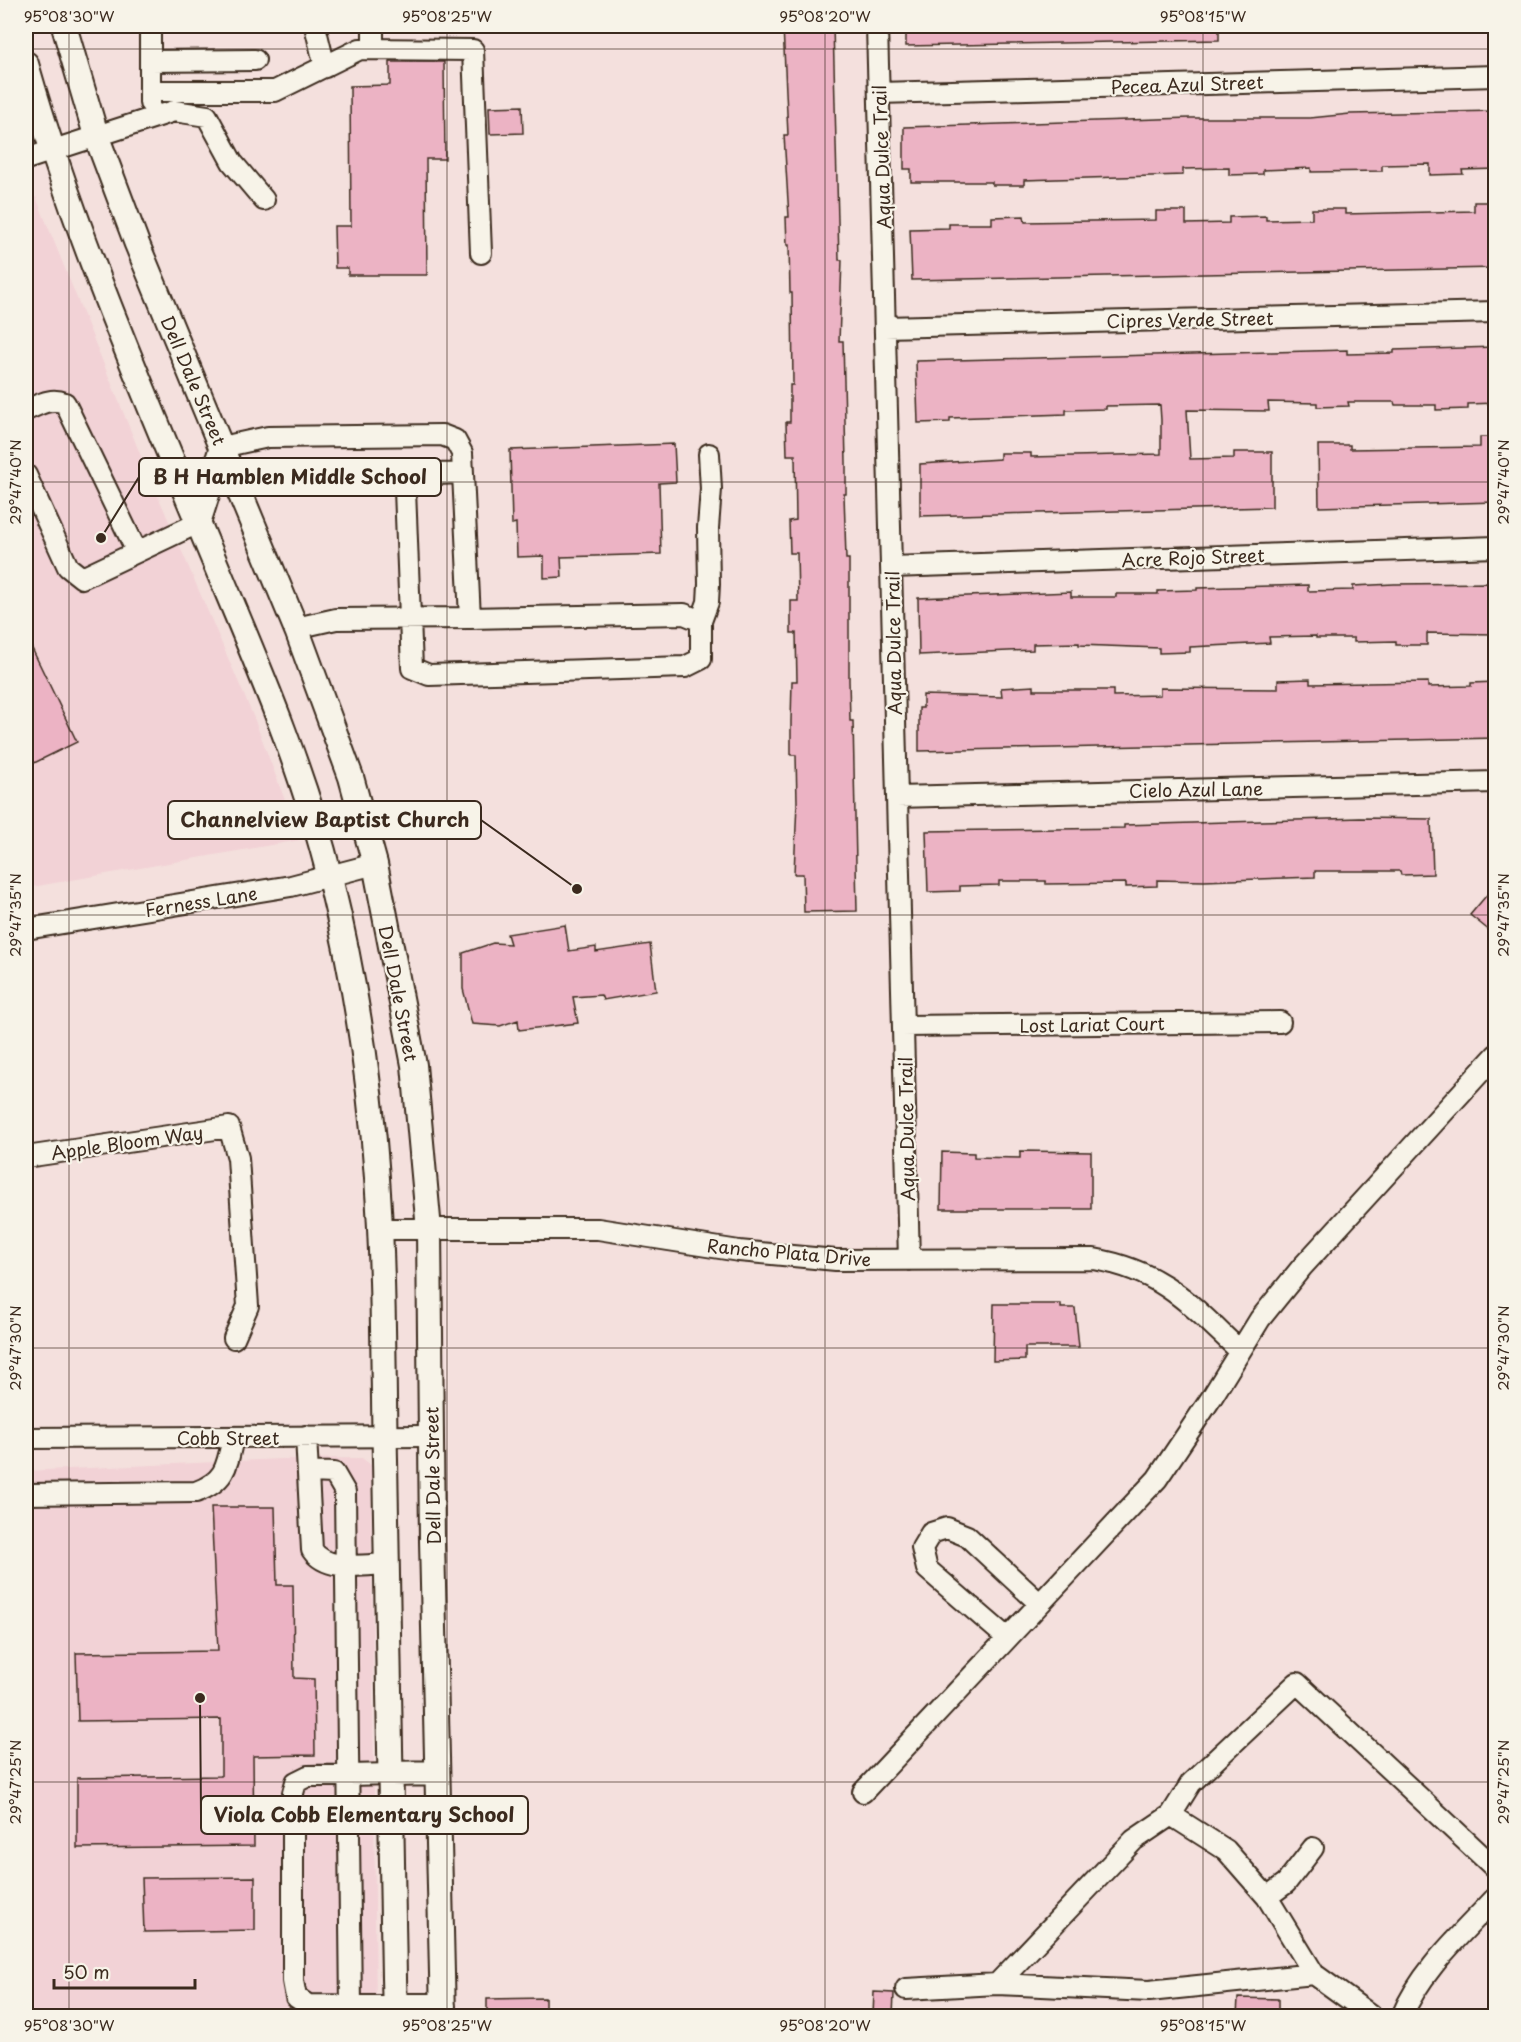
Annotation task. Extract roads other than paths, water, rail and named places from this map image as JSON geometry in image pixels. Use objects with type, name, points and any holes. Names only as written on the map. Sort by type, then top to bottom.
[{"type":"main road","name":"Dell Dale Street","points":[[64,26],[96,135],[136,244],[296,628],[351,777],[375,864],[414,1065],[429,1230],[443,2011]]},
{"type":"main road","points":[[26,64],[50,149],[198,523],[265,682],[302,786],[329,876],[364,1058],[377,1175],[380,1230],[395,2011],[443,2011]]},
{"type":"main road","points":[[198,523],[222,447]]},
{"type":"main road","points":[[391,1774],[437,1773]]},
{"type":"street","points":[[150,26],[150,117]]},
{"type":"street","points":[[315,26],[325,67]]},
{"type":"street","points":[[373,26],[373,49]]},
{"type":"street","name":"Aqua Dulce Trail","points":[[877,26],[909,1260]]},
{"type":"street","points":[[150,91],[275,91],[360,49],[472,50],[481,253]]},
{"type":"street","points":[[150,62],[255,60]]},
{"type":"street","name":"Pecea Azul Street","points":[[879,93],[1496,76]]},
{"type":"street","points":[[26,159],[50,149],[174,111],[207,116],[232,162],[264,200]]},
{"type":"street","name":"Cipres Verde Street","points":[[885,327],[1496,312]]},
{"type":"street","points":[[26,410],[57,400],[65,403],[137,552]]},
{"type":"street","points":[[222,447],[268,437],[442,435],[455,440],[462,453],[470,618]]},
{"type":"street","points":[[463,473],[410,476],[405,490],[412,668],[429,675],[685,667],[701,658],[701,621],[708,602],[708,528],[711,489],[709,454]]},
{"type":"street","points":[[26,476],[68,567],[82,578],[198,523]]},
{"type":"street","name":"Acre Rojo Street","points":[[891,567],[1496,547]]},
{"type":"street","points":[[296,628],[336,619],[684,614],[701,621]]},
{"type":"street","name":"Cielo Azul Lane","points":[[897,797],[1496,782]]},
{"type":"street","name":"Ferness Lane","points":[[26,929],[291,886],[375,864]]},
{"type":"street","name":"Lost Lariat Court","points":[[903,1026],[1281,1022]]},
{"type":"street","points":[[863,1792],[1157,1479],[1260,1319],[1302,1267],[1496,1055]]},
{"type":"street","name":"Apple Bloom Way","points":[[26,1157],[229,1126],[238,1158],[248,1306],[234,1338]]},
{"type":"street","name":"Rancho Plata Drive","points":[[380,1230],[598,1229],[739,1251],[836,1260],[1094,1258],[1124,1264],[1156,1279],[1180,1295],[1240,1352]]},
{"type":"street","points":[[306,1436],[312,1550],[318,1559],[329,1564],[387,1564]]},
{"type":"street","name":"Cobb Street","points":[[26,1438],[431,1436]]},
{"type":"street","points":[[26,1494],[196,1492],[212,1486],[221,1477],[227,1466],[233,1437]]},
{"type":"street","points":[[309,1472],[334,1473],[341,1481],[345,1492],[344,1564],[351,2006]]},
{"type":"street","points":[[1007,1638],[927,1569],[922,1548],[931,1533],[947,1528],[967,1536],[1039,1603]]},
{"type":"street","points":[[998,1984],[1134,1840],[1171,1815],[1191,1783],[1297,1683],[1496,1869]]},
{"type":"street","points":[[391,1774],[308,1776],[296,1782],[293,1793],[293,1981],[296,1997],[308,2005],[351,2006],[395,2011]]},
{"type":"street","points":[[1171,1815],[1226,1850],[1267,1897],[1314,1974],[1372,2016]]},
{"type":"street","points":[[1267,1897],[1286,1883],[1313,1848]]},
{"type":"street","points":[[1402,2016],[1409,2000],[1425,1976],[1496,1897]]},
{"type":"street","points":[[906,1989],[998,1984],[1149,1991],[1314,1974]]},
{"type":"place","name":"B H Hamblen Middle School","points":[[101,538]]},
{"type":"place","name":"Channelview Baptist Church","points":[[577,889]]},
{"type":"place","name":"Viola Cobb Elementary School","points":[[200,1698]]}]
